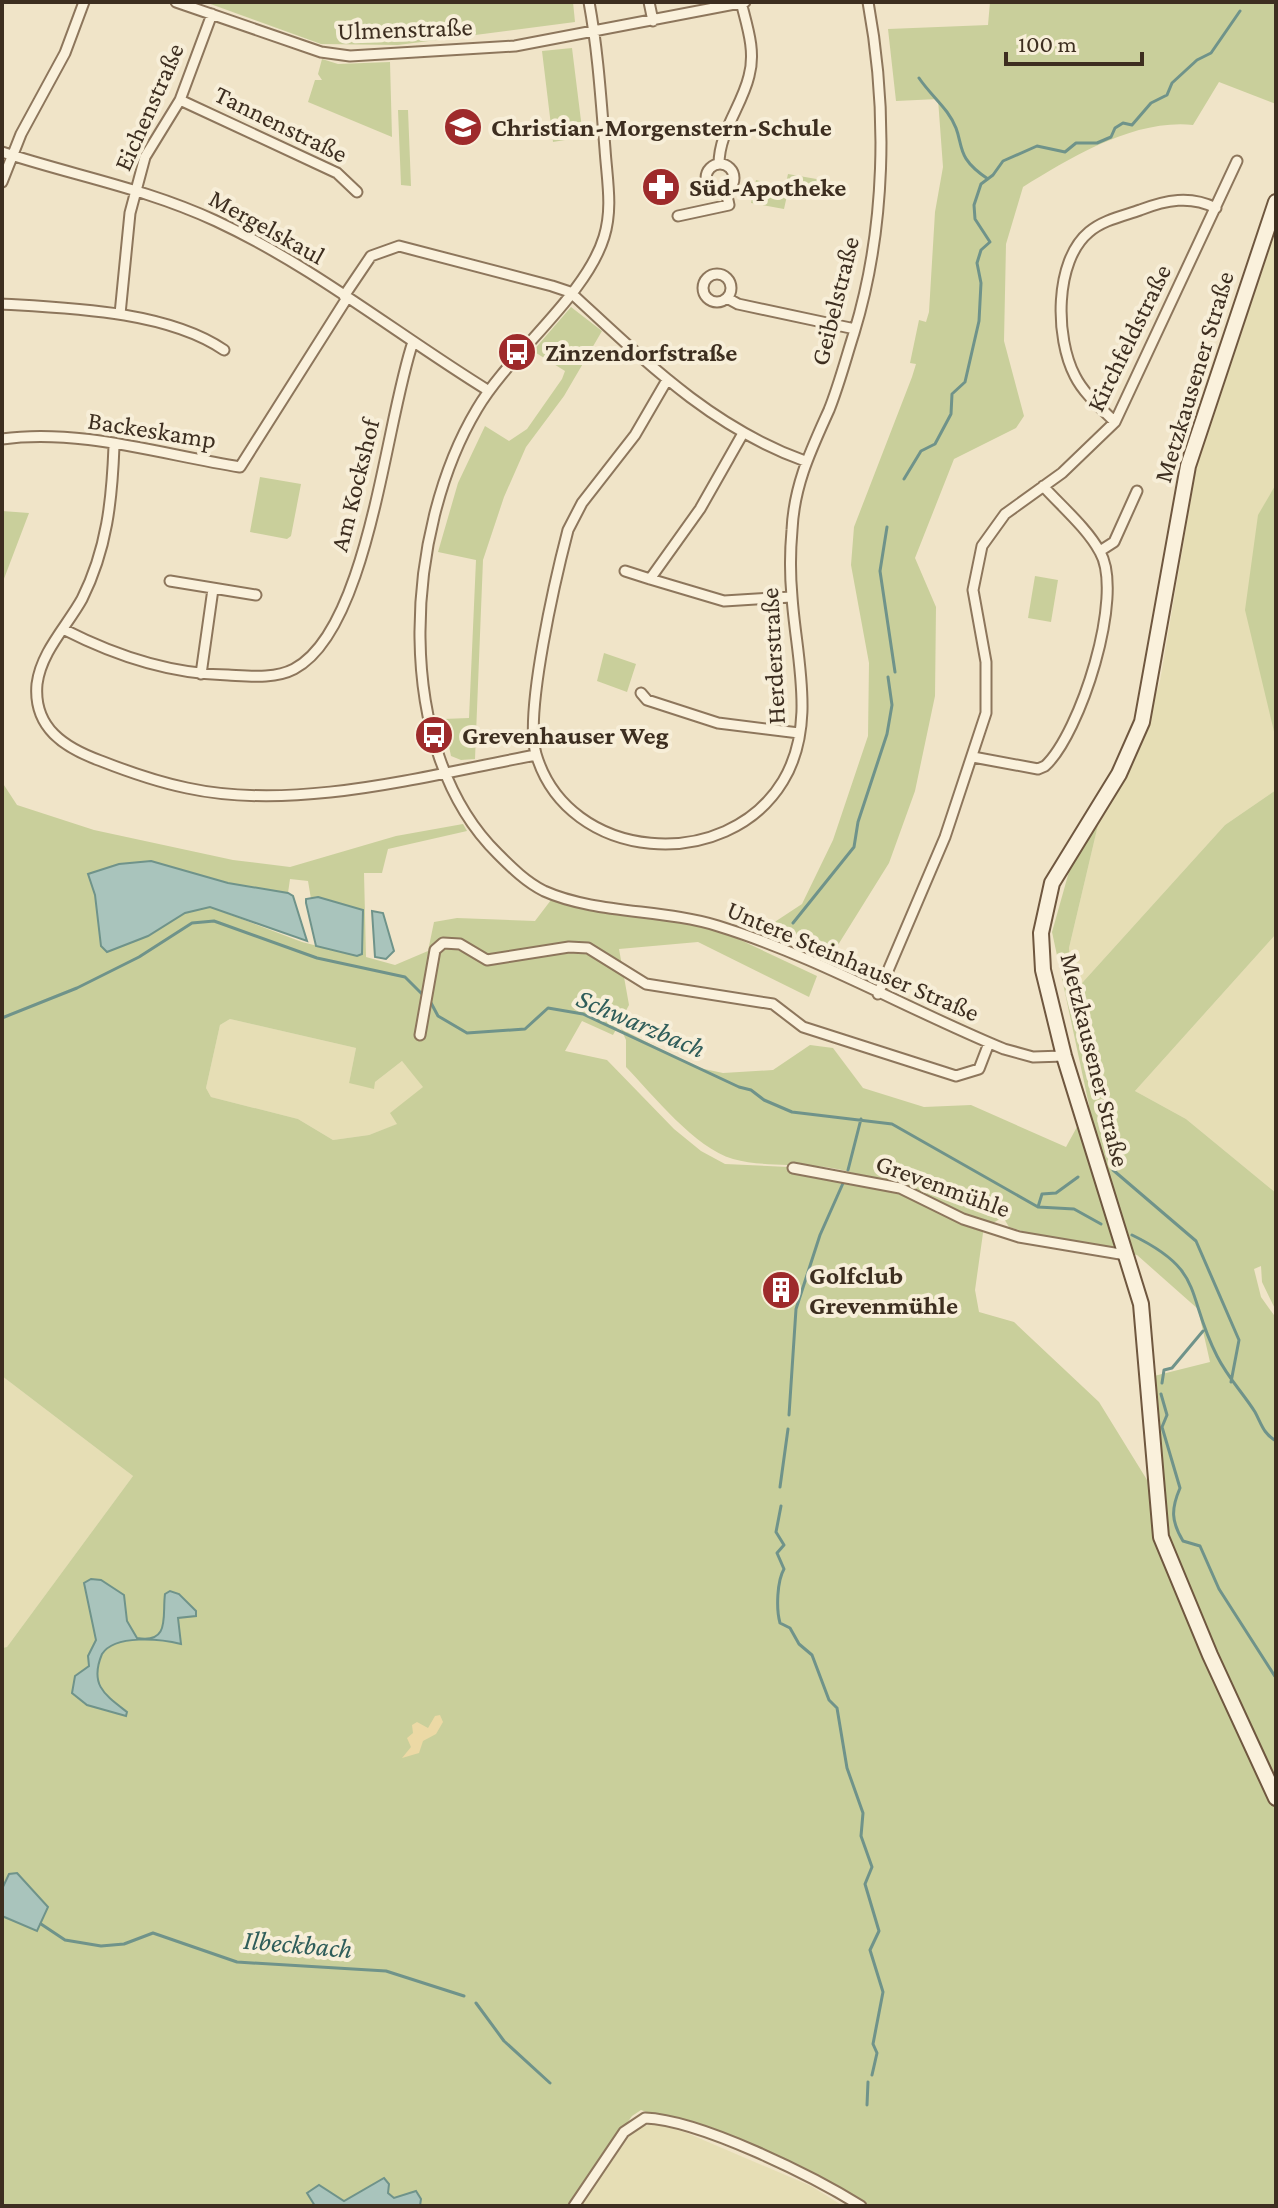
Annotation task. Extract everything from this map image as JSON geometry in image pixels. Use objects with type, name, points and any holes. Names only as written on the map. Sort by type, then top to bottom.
[{"type":"main road","name":"Metzkausener Straße","points":[[1276,202],[1188,466],[1142,722],[1119,774],[1061,865],[1045,908],[1041,933],[1043,970],[1064,1056],[1137,1286],[1144,1323],[1161,1537],[1191,1612],[1276,1798]]},
{"type":"street","points":[[2,182],[6,153],[54,77],[84,2]]},
{"type":"street","name":"Ulmenstraße","points":[[176,2],[321,52],[350,56],[470,50],[595,33],[742,2]]},
{"type":"street","name":"Untere Steinhauser Straße","points":[[589,2],[595,33],[610,191],[608,218],[600,249],[570,292],[489,391],[467,426],[440,492],[422,591],[421,649],[428,705],[443,773],[457,805],[476,833],[517,874],[543,890],[571,900],[714,925],[764,941],[989,1043],[1033,1057],[1064,1056]]},
{"type":"street","points":[[649,2],[653,21]]},
{"type":"street","points":[[719,164],[719,148],[746,86],[752,62],[751,38],[742,2]]},
{"type":"street","name":"Geibelstraße","points":[[805,461],[829,410],[855,329],[875,241],[882,169],[875,46],[868,2]]},
{"type":"street","name":"Eichenstraße","points":[[120,314],[130,213],[145,157],[180,100],[212,14]]},
{"type":"street","name":"Tannenstraße","points":[[180,100],[337,173],[357,192]]},
{"type":"street","name":"Mergelskaul","points":[[6,153],[136,188],[216,221],[290,261],[489,391]]},
{"type":"street","name":"Kirchfeldstraße","points":[[878,994],[927,883],[986,713],[986,662],[973,590],[976,567],[988,534],[1005,514],[1095,445],[1115,422],[1237,161]]},
{"type":"street","points":[[719,164],[728,166],[734,174],[734,183],[726,191],[713,190],[707,184],[709,169],[719,164]]},
{"type":"street","points":[[678,216],[729,205],[726,191]]},
{"type":"street","points":[[1115,422],[1084,389],[1064,341],[1064,297],[1069,258],[1091,230],[1158,203],[1192,199],[1216,208]]},
{"type":"street","points":[[345,297],[371,256],[399,246],[570,292],[667,380],[742,435],[805,461]]},
{"type":"street","name":"Backeskamp","points":[[2,439],[49,436],[240,467],[345,297]]},
{"type":"street","points":[[727,298],[752,307],[855,329]]},
{"type":"street","points":[[2,304],[120,314],[203,339],[224,350]]},
{"type":"street","name":"Am Kockshof","points":[[65,630],[129,659],[201,674],[282,674],[305,662],[325,640],[354,579],[373,521],[413,342]]},
{"type":"street","name":"Herderstraße","points":[[667,380],[635,435],[582,503],[568,530],[532,730],[536,755],[554,788],[579,817],[615,837],[664,844],[716,836],[738,825],[783,781],[799,733],[802,694],[791,597],[793,513],[805,461]]},
{"type":"street","points":[[650,579],[700,509],[742,435]]},
{"type":"street","points":[[114,446],[104,542],[83,596],[65,630],[49,650],[37,686],[46,726],[75,751],[187,788],[267,794],[343,792],[536,755]]},
{"type":"street","points":[[973,757],[1038,769],[1050,761],[1084,700],[1097,651],[1109,590],[1100,551],[1043,486]]},
{"type":"street","points":[[1100,551],[1114,542],[1137,491]]},
{"type":"street","points":[[625,571],[724,601],[791,597]]},
{"type":"street","points":[[170,581],[256,595]]},
{"type":"street","points":[[201,674],[213,589]]},
{"type":"street","points":[[641,693],[647,700],[718,723],[799,733]]},
{"type":"street","points":[[420,1035],[423,1003],[435,950],[443,943],[460,944],[487,960],[569,947],[588,948],[646,984],[773,1004],[803,1027],[956,1076],[979,1069],[989,1043]]},
{"type":"street","name":"Grevenmühle","points":[[793,1168],[900,1188],[963,1219],[1019,1237],[1126,1255]]},
{"type":"street","points":[[574,2206],[624,2132],[645,2118],[678,2124],[782,2163],[861,2206]]},
{"type":"shaded area","points":[[1276,231],[1276,484],[1258,516],[1268,702],[1276,740],[1276,790],[1225,825],[1073,993],[1069,948],[1098,825],[1144,734],[1160,681],[1200,446]]},
{"type":"shaded area","points":[[1276,934],[1276,1193],[1186,1119],[1135,1091]]},
{"type":"shaded area","points":[[230,1019],[356,1048],[349,1083],[375,1082],[402,1061],[424,1087],[391,1113],[398,1124],[369,1135],[333,1140],[298,1119],[211,1097],[206,1088],[220,1025]]},
{"type":"shaded area","points":[[2,1376],[133,1476],[7,1647],[2,1648]]},
{"type":"shaded area","points":[[654,2123],[687,2133],[811,2186],[843,2206],[580,2206],[634,2130]]},
{"type":"green space","points":[[205,2],[573,2],[575,22],[398,45],[321,44]]},
{"type":"green space","points":[[990,2],[1276,2],[1276,104],[1219,82],[1193,125],[1148,128],[1104,142],[1023,187],[1006,244],[1004,341],[1024,416],[1016,428],[954,459],[915,558],[936,607],[935,696],[915,791],[889,863],[828,961],[764,929],[802,904],[833,840],[868,736],[869,663],[851,565],[854,527],[912,377],[916,364],[910,363],[919,320],[926,322],[929,312],[935,212],[943,167],[938,99],[896,101],[888,29],[988,25]]},
{"type":"green space","points":[[572,48],[583,137],[553,142],[542,51]]},
{"type":"green space","points":[[322,59],[338,64],[390,62],[392,137],[308,102],[315,80],[322,80],[318,74]]},
{"type":"green space","points":[[398,110],[408,110],[411,186],[401,185]]},
{"type":"green space","points":[[788,174],[822,180],[819,196],[788,191],[784,209],[751,203],[756,180],[785,187]]},
{"type":"green space","points":[[571,307],[602,331],[564,396],[526,447],[504,497],[483,560],[475,759],[461,760],[451,756],[443,719],[469,718],[476,560],[438,552],[458,483],[485,426],[509,441],[527,429],[562,379],[565,371],[533,351]]},
{"type":"green space","points":[[260,477],[301,484],[291,536],[287,539],[250,532]]},
{"type":"green space","points":[[1276,484],[1276,740],[1245,610],[1258,515]]},
{"type":"green space","points":[[2,511],[29,513],[2,584]]},
{"type":"green space","points":[[1035,576],[1058,580],[1051,622],[1028,618]]},
{"type":"green space","points":[[604,653],[636,664],[627,692],[597,681]]},
{"type":"green space","points":[[2,782],[17,805],[94,830],[233,860],[290,867],[396,836],[463,824],[467,831],[388,849],[382,873],[364,873],[366,957],[395,965],[428,951],[434,922],[457,918],[535,921],[551,900],[719,930],[817,976],[809,997],[698,942],[619,949],[629,1005],[613,1035],[582,1021],[565,1051],[607,1060],[674,1129],[701,1151],[725,1164],[809,1168],[860,1176],[830,1168],[733,1159],[704,1144],[675,1119],[626,1067],[626,1040],[621,1029],[695,1067],[723,1073],[773,1070],[810,1045],[833,1048],[863,1088],[924,1107],[971,1105],[1066,1147],[1089,1105],[1052,932],[1072,861],[1098,825],[1069,948],[1073,993],[1225,825],[1276,790],[1276,934],[1135,1091],[1186,1119],[1276,1193],[1276,1311],[1262,1282],[1261,1266],[1254,1269],[1261,1297],[1276,1318],[1276,2206],[867,2206],[781,2159],[641,2110],[632,2116],[568,2206],[2,2206],[2,1648],[7,1647],[133,1476],[2,1376]],"holes":[[[151,861],[228,883],[288,893],[290,879],[308,881],[311,899],[318,897],[357,910],[357,956],[302,942],[210,907],[185,913],[148,936],[101,946],[95,895],[119,864]],[[230,1019],[356,1048],[349,1083],[374,1089],[375,1082],[402,1061],[423,1087],[390,1113],[397,1124],[369,1135],[333,1140],[298,1119],[211,1097],[206,1088],[220,1025]],[[892,1182],[902,1183],[988,1226],[1003,1217],[1009,1227],[1065,1244],[1137,1255],[1198,1309],[1210,1362],[1154,1376],[1160,1501],[1099,1402],[1014,1322],[979,1312],[975,1290],[984,1226]]]},
{"type":"sand","points":[[440,1715],[443,1722],[436,1734],[423,1741],[419,1753],[402,1758],[411,1747],[407,1738],[413,1733],[412,1725],[417,1722],[428,1728],[435,1716]]},
{"type":"water","points":[[151,861],[228,883],[288,893],[293,896],[307,941],[210,907],[185,913],[148,936],[107,952],[101,946],[95,895],[88,874],[119,864]]},
{"type":"water","points":[[318,897],[363,910],[362,954],[357,956],[316,946],[306,899]]},
{"type":"water","points":[[372,911],[383,913],[394,951],[386,959],[375,957]]},
{"type":"water","points":[[91,1579],[101,1580],[124,1595],[127,1621],[137,1638],[148,1639],[160,1632],[165,1594],[170,1591],[179,1594],[196,1611],[196,1616],[178,1618],[181,1644],[127,1641],[117,1643],[102,1654],[98,1681],[106,1694],[127,1712],[126,1716],[87,1705],[72,1693],[75,1676],[89,1666],[88,1656],[96,1640],[84,1583]]},
{"type":"water","points":[[17,1873],[48,1907],[37,1931],[2,1916],[2,1889],[9,1874]]},
{"type":"water","points":[[384,2178],[389,2184],[388,2193],[394,2198],[416,2191],[421,2199],[420,2206],[315,2206],[307,2193],[319,2185],[344,2201]]},
{"type":"waterway","points":[[904,479],[921,451],[935,444],[951,414],[952,394],[965,382],[979,321],[981,283],[977,263],[981,250],[990,242],[975,219],[974,205],[981,184],[993,175],[1003,161],[1037,146],[1065,152],[1076,143],[1097,143],[1111,137],[1115,128],[1123,123],[1132,125],[1151,103],[1167,95],[1172,83],[1197,60],[1211,53],[1240,11]]},
{"type":"waterway","points":[[919,78],[953,122],[968,162],[988,179]]},
{"type":"waterway","points":[[887,527],[880,571],[895,672]]},
{"type":"waterway","points":[[793,923],[854,847],[858,822],[887,734],[892,705],[888,677]]},
{"type":"waterway","name":"Schwarzbach","points":[[2,1018],[77,988],[139,957],[192,923],[214,921],[317,958],[405,977],[424,996]]},
{"type":"waterway","name":"Schwarzbach","points":[[430,1001],[438,1016],[467,1033],[525,1029],[548,1008],[583,1014],[751,1090],[764,1100],[792,1112],[892,1124],[1038,1207],[1074,1209],[1101,1224]]},
{"type":"waterway","points":[[848,1170],[861,1119]]},
{"type":"waterway","points":[[1113,1170],[1196,1241],[1239,1340],[1231,1382]]},
{"type":"waterway","points":[[1038,1207],[1042,1194],[1056,1193],[1078,1177]]},
{"type":"waterway","points":[[789,1415],[796,1309],[820,1235],[844,1181]]},
{"type":"waterway","name":"Schwarzbach","points":[[1132,1235],[1156,1248],[1183,1272],[1221,1364],[1255,1412],[1265,1432],[1276,1441]]},
{"type":"waterway","points":[[1162,1383],[1164,1370],[1172,1368],[1203,1331]]},
{"type":"waterway","points":[[1161,1394],[1167,1415],[1162,1427],[1180,1488],[1174,1509],[1176,1527],[1183,1541],[1200,1546],[1219,1589],[1276,1678]]},
{"type":"waterway","points":[[780,1487],[788,1429]]},
{"type":"waterway","points":[[781,1506],[776,1532],[784,1545],[777,1553],[784,1569],[778,1595],[780,1623],[790,1628],[799,1644],[812,1655],[829,1700],[837,1708],[847,1768],[863,1813],[861,1836],[872,1867],[865,1884],[879,1931],[870,1950],[883,1992],[873,2044],[877,2053],[872,2075]]},
{"type":"waterway","name":"Ilbeckbach","points":[[41,1924],[65,1940],[101,1946],[124,1944],[153,1933],[237,1962],[386,1971],[464,1996]]},
{"type":"waterway","name":"Ilbeckbach","points":[[476,2003],[504,2041],[550,2083]]},
{"type":"waterway","points":[[867,2105],[868,2082]]},
{"type":"place","name":"Christian-Morgenstern-Schule","points":[[463,127]]},
{"type":"place","name":"Süd-Apotheke","points":[[661,187]]},
{"type":"place","name":"Zinzendorfstraße","points":[[517,352]]},
{"type":"place","name":"Grevenhauser Weg","points":[[434,735]]},
{"type":"place","name":"Golfclub Grevenmühle","points":[[781,1290]]}]
